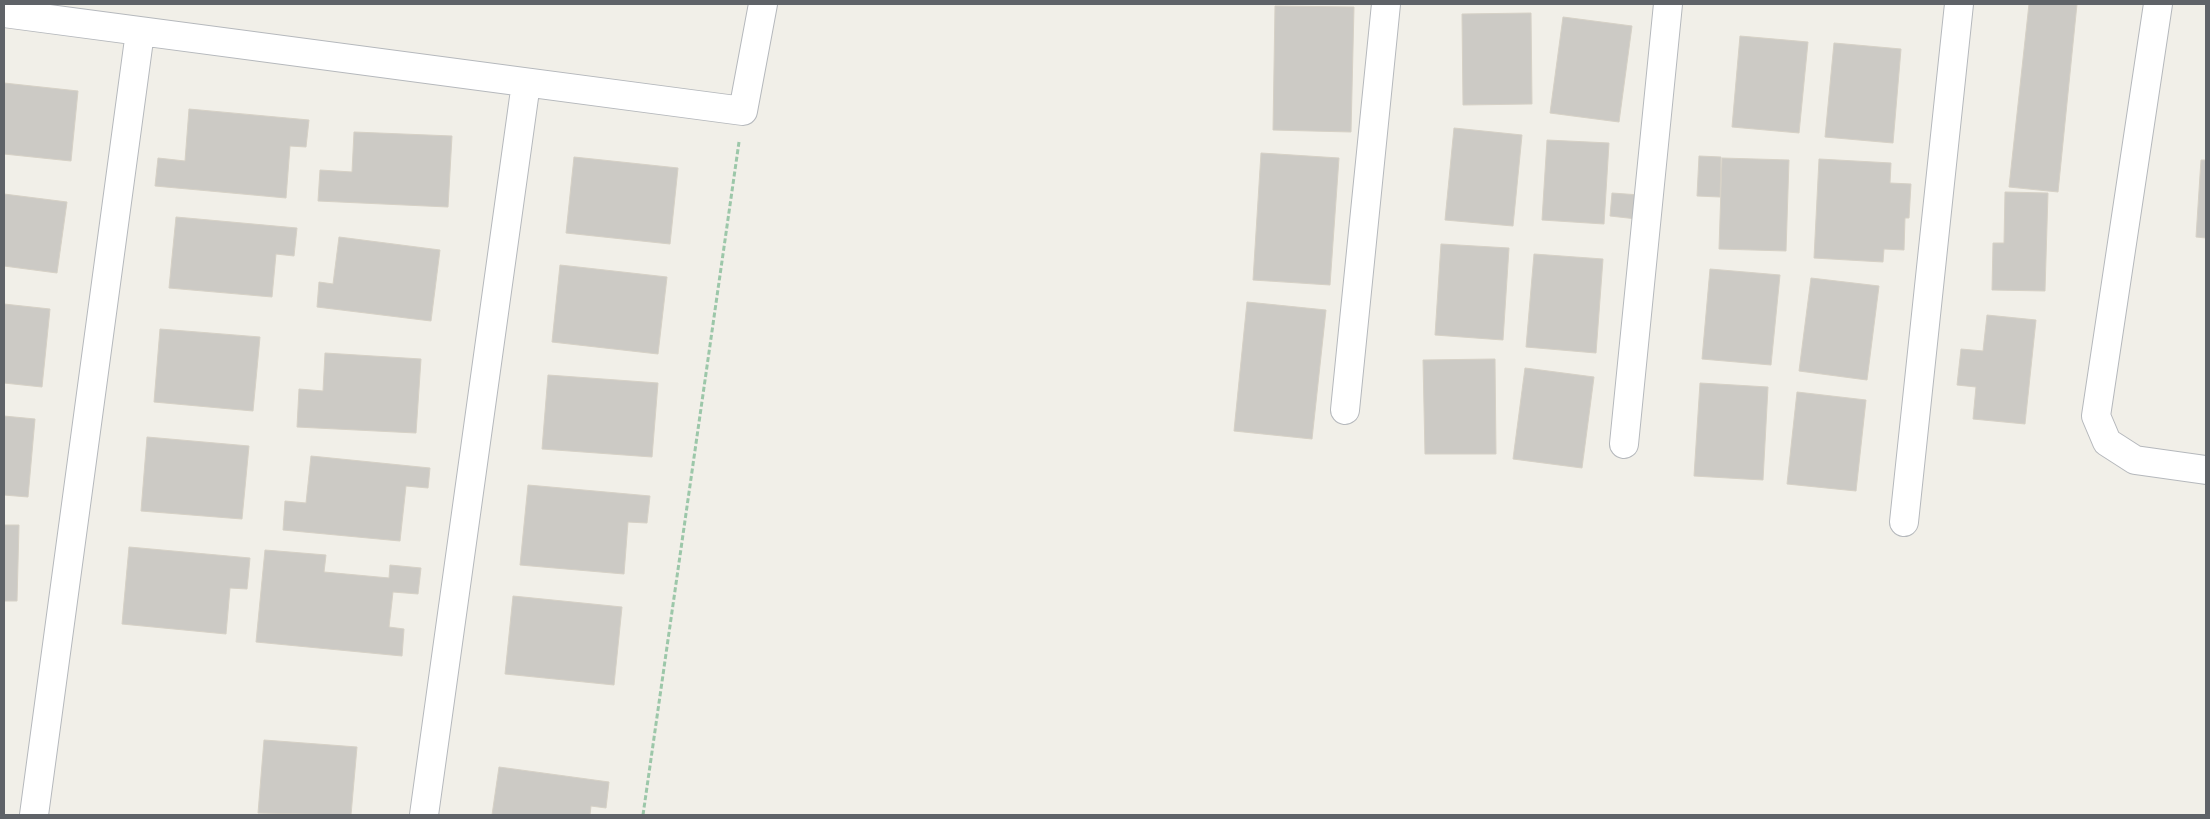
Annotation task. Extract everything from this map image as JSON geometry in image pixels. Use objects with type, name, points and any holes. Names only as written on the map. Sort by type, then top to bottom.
[{"type":"street","points":[[4,13],[743,111],[763,4]]},
{"type":"street","points":[[1345,410],[1386,4]]},
{"type":"street","points":[[1624,444],[1668,4]]},
{"type":"street","points":[[1904,522],[1959,4]]},
{"type":"street","points":[[2158,4],[2096,416],[2107,442],[2135,460],[2206,470]]},
{"type":"street","points":[[34,815],[140,32]]},
{"type":"street","points":[[424,815],[526,83]]},
{"type":"path","points":[[643,815],[743,111]]},
{"type":"building","points":[[2029,4],[2077,4],[2058,192],[2009,187]]},
{"type":"building","points":[[1275,6],[1354,7],[1351,132],[1273,130]]},
{"type":"building","points":[[1531,13],[1532,104],[1463,105],[1462,14]]},
{"type":"building","points":[[1563,17],[1632,26],[1619,122],[1550,113]]},
{"type":"building","points":[[1740,36],[1808,42],[1799,133],[1732,127]]},
{"type":"building","points":[[1834,43],[1901,49],[1893,143],[1825,137]]},
{"type":"building","points":[[4,83],[78,91],[71,161],[4,154]]},
{"type":"building","points":[[189,109],[309,120],[306,147],[290,146],[286,198],[155,186],[158,158],[185,161]]},
{"type":"building","points":[[1454,128],[1522,135],[1513,226],[1445,220]]},
{"type":"building","points":[[354,132],[452,136],[448,207],[318,201],[320,170],[352,172]]},
{"type":"building","points":[[1547,140],[1609,143],[1604,224],[1542,220]]},
{"type":"building","points":[[1261,153],[1339,158],[1330,285],[1253,280]]},
{"type":"building","points":[[1699,156],[1721,157],[1720,197],[1697,196]]},
{"type":"building","points":[[574,157],[678,168],[670,244],[566,233]]},
{"type":"building","points":[[1722,158],[1789,160],[1786,251],[1719,249]]},
{"type":"building","points":[[1819,159],[1891,163],[1890,183],[1911,184],[1909,218],[1905,218],[1904,250],[1884,249],[1883,262],[1814,258]]},
{"type":"building","points":[[2201,160],[2206,160],[2206,238],[2196,237]]},
{"type":"building","points":[[2005,192],[2048,193],[2045,291],[1992,290],[1993,243],[2004,243]]},
{"type":"building","points":[[1612,193],[1640,195],[1637,219],[1610,216]]},
{"type":"building","points":[[4,194],[67,202],[57,273],[4,266]]},
{"type":"building","points":[[176,217],[297,228],[294,256],[276,254],[272,297],[169,288]]},
{"type":"building","points":[[339,237],[440,250],[431,321],[317,307],[319,282],[333,284]]},
{"type":"building","points":[[1441,244],[1509,248],[1503,340],[1435,335]]},
{"type":"building","points":[[1534,254],[1603,259],[1596,353],[1526,347]]},
{"type":"building","points":[[560,265],[667,277],[658,354],[552,342]]},
{"type":"building","points":[[1710,269],[1780,275],[1771,365],[1702,359]]},
{"type":"building","points":[[1811,278],[1879,286],[1867,380],[1799,371]]},
{"type":"building","points":[[1247,302],[1326,310],[1312,439],[1234,431]]},
{"type":"building","points":[[4,304],[50,309],[42,387],[4,383]]},
{"type":"building","points":[[1987,315],[2036,320],[2025,424],[1973,419],[1976,387],[1957,385],[1961,349],[1983,351]]},
{"type":"building","points":[[160,329],[260,337],[253,411],[154,402]]},
{"type":"building","points":[[325,353],[421,359],[416,433],[297,427],[299,389],[323,391]]},
{"type":"building","points":[[1495,359],[1496,454],[1425,454],[1423,360]]},
{"type":"building","points":[[1525,368],[1594,377],[1582,468],[1513,459]]},
{"type":"building","points":[[548,375],[658,383],[652,457],[542,449]]},
{"type":"building","points":[[1700,383],[1768,387],[1763,480],[1694,476]]},
{"type":"building","points":[[1797,392],[1866,400],[1856,491],[1787,484]]},
{"type":"building","points":[[4,416],[35,419],[28,497],[4,495]]},
{"type":"building","points":[[147,437],[249,446],[242,519],[141,511]]},
{"type":"building","points":[[311,456],[430,468],[428,488],[406,486],[400,541],[283,530],[285,501],[306,503]]},
{"type":"building","points":[[528,485],[650,496],[647,523],[628,522],[624,574],[520,565]]},
{"type":"building","points":[[4,525],[19,525],[17,601],[4,601]]},
{"type":"building","points":[[129,547],[250,558],[247,589],[230,588],[226,634],[122,624]]},
{"type":"building","points":[[265,550],[326,555],[324,572],[389,578],[390,565],[421,568],[418,594],[393,592],[389,627],[404,629],[402,656],[256,642]]},
{"type":"building","points":[[513,596],[622,607],[614,685],[505,674]]},
{"type":"building","points":[[264,740],[357,747],[351,815],[258,813]]},
{"type":"building","points":[[499,767],[609,782],[606,808],[591,806],[590,815],[492,815]]}]
